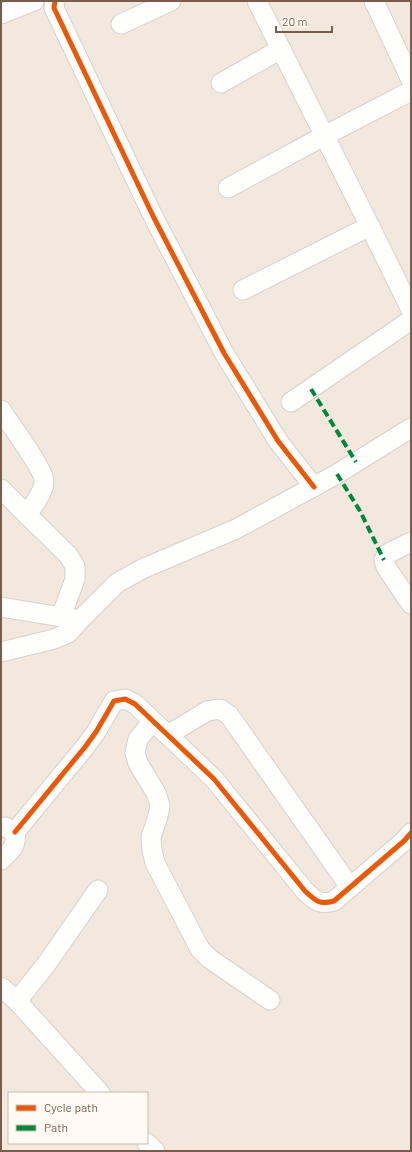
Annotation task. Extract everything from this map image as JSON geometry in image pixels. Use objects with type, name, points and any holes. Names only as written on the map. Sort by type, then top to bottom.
[{"type":"street","points":[[1,14],[34,1]]},
{"type":"street","points":[[55,1],[54,8],[153,216],[224,354],[278,441],[314,487]]},
{"type":"street","points":[[121,24],[171,1]]},
{"type":"street","points":[[257,1],[411,310]]},
{"type":"street","points":[[374,1],[404,47],[411,80]]},
{"type":"street","points":[[222,83],[281,49]]},
{"type":"street","points":[[228,188],[411,90]]},
{"type":"street","points":[[243,290],[370,226]]},
{"type":"street","points":[[291,402],[411,320]]},
{"type":"street","points":[[1,410],[40,468],[44,480],[42,491],[27,515]]},
{"type":"street","points":[[1,652],[54,639],[68,633],[117,583],[142,569],[236,529],[337,474],[410,430]]},
{"type":"street","points":[[1,489],[68,555],[75,566],[75,579],[61,617]]},
{"type":"street","points":[[411,542],[387,554],[384,560],[386,567],[411,604]]},
{"type":"street","points":[[1,607],[15,608],[80,620]]},
{"type":"street","points":[[1,860],[12,849],[16,840],[8,829],[85,747],[96,732],[114,701],[125,699],[135,704],[214,779],[305,891],[315,900],[325,903],[334,901],[404,841],[411,833]]},
{"type":"street","points":[[168,735],[207,711],[220,709],[228,714],[350,887]]},
{"type":"street","points":[[153,722],[138,740],[135,753],[138,763],[156,793],[160,805],[151,837],[155,863],[200,949],[210,959],[270,1000]]},
{"type":"street","points":[[17,1001],[45,966],[98,890]]},
{"type":"street","points":[[1,987],[17,1001],[99,1092]]},
{"type":"shaded area","points":[[1,1],[411,1],[411,1151],[1,1151]]},
{"type":"marked path","points":[[311,389],[356,462]]},
{"type":"marked path","points":[[337,474],[360,511],[384,560]]},
{"type":"cycle path","points":[[55,1],[54,8],[153,216],[224,353],[278,441],[314,487]]},
{"type":"cycle path","points":[[15,832],[85,747],[96,732],[114,701],[125,699],[135,704],[214,779],[305,891],[318,901],[325,903],[334,901],[404,841],[411,833]]}]
